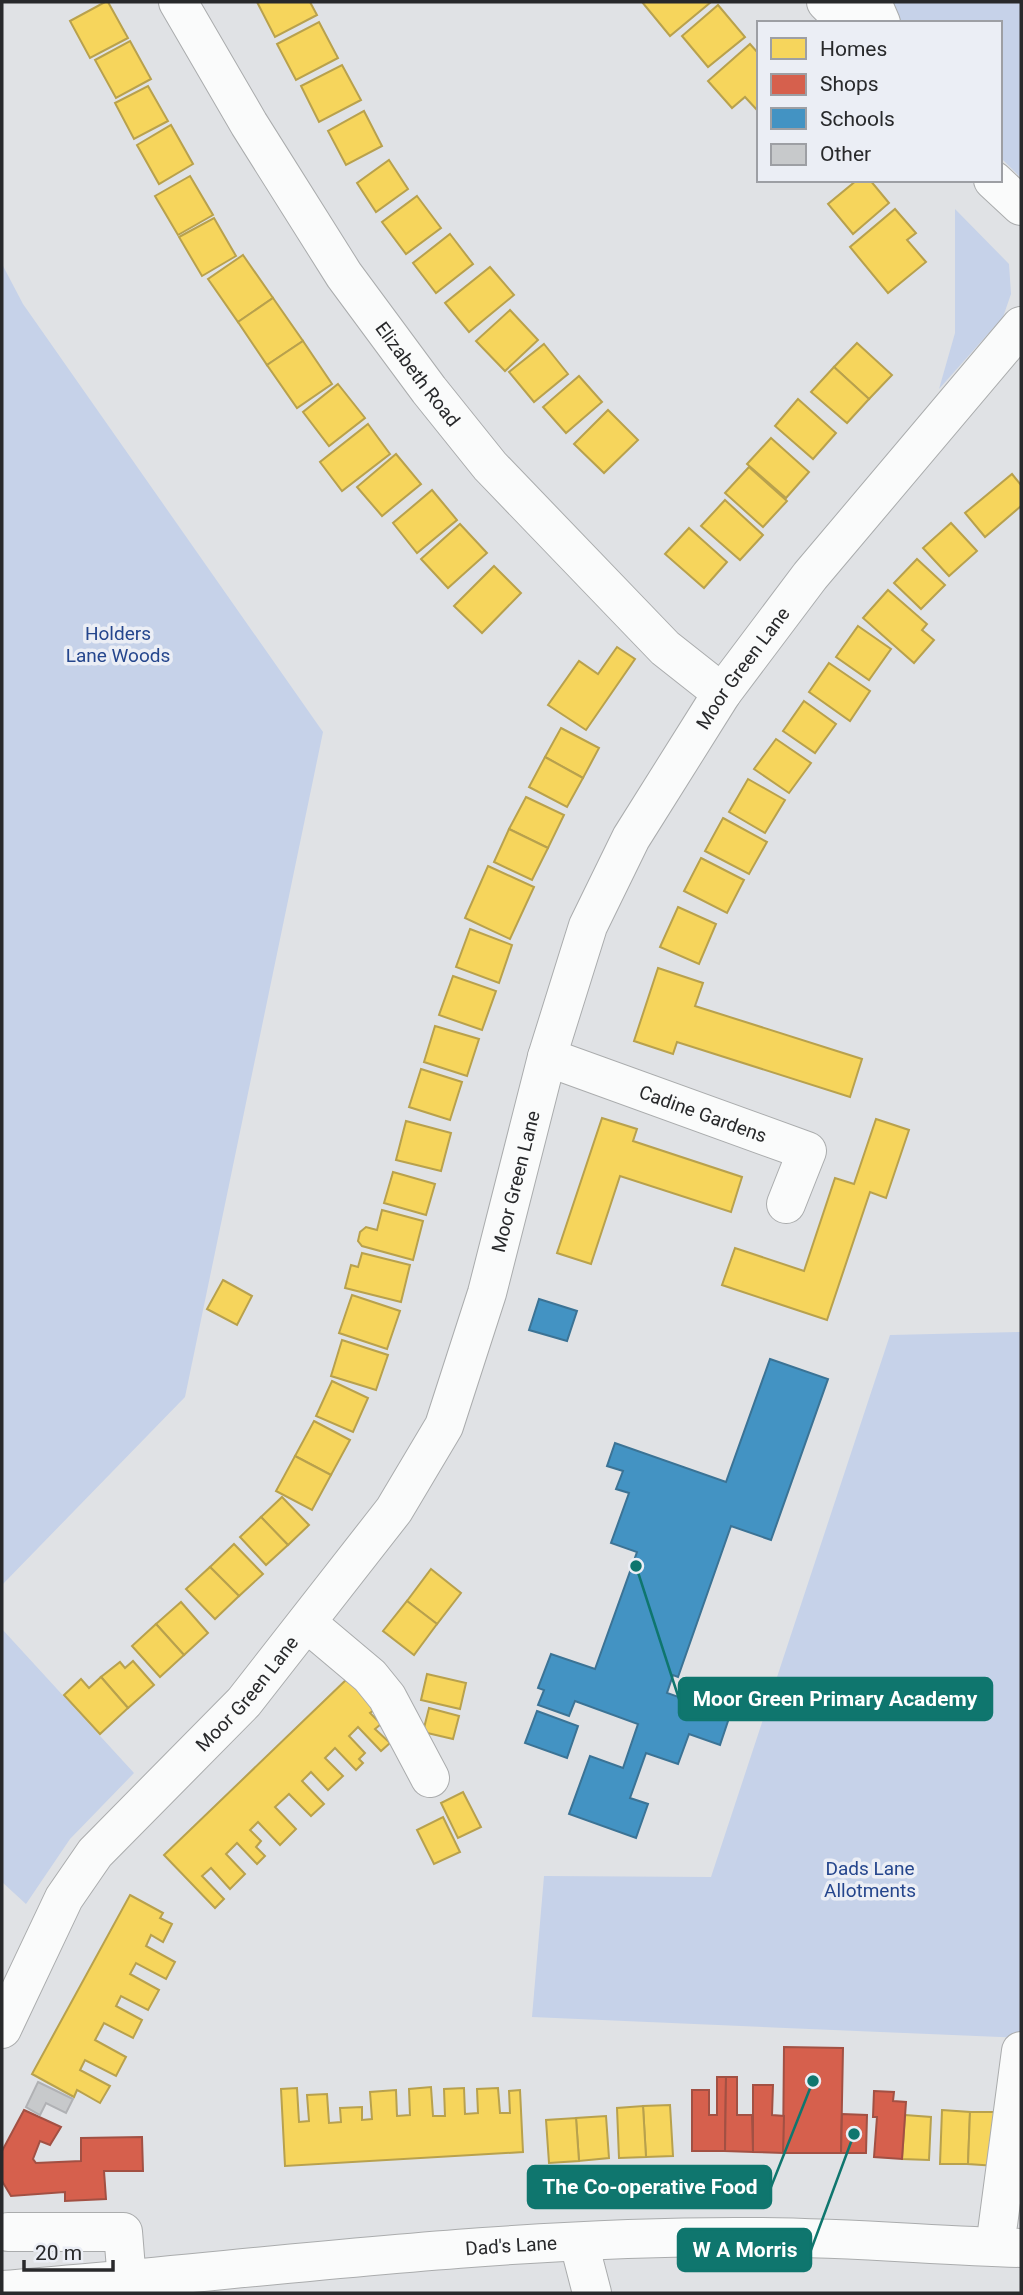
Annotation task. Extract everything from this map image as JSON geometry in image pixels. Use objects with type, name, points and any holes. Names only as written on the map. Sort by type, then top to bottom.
[{"type":"street","name":"Elizabeth Road","points":[[178,2],[249,124],[344,275],[429,390],[490,466],[656,638],[722,694]]},
{"type":"street","points":[[827,2],[846,21]]},
{"type":"street","points":[[872,2],[880,21]]},
{"type":"street","points":[[995,182],[1021,206]]},
{"type":"street","name":"Moor Green Lane","points":[[2,2029],[64,1898],[95,1853],[244,1702],[394,1510],[444,1426],[487,1293],[547,1057],[593,915],[631,838],[722,694],[810,576],[1021,326]]},
{"type":"street","name":"Cadine Gardens","points":[[547,1057],[807,1151],[786,1204]]},
{"type":"street","points":[[307,1623],[370,1676],[387,1697],[430,1778]]},
{"type":"street","points":[[1008,2247],[1021,2051]]},
{"type":"street","points":[[8,2232],[123,2232],[127,2281]]},
{"type":"street","name":"Dad's Lane","points":[[2,2290],[127,2281],[172,2283],[579,2243],[736,2236],[1008,2247]]},
{"type":"street","points":[[579,2243],[592,2293]]},
{"type":"green space","points":[[891,2],[1021,2],[1021,178],[1002,159],[1002,21],[897,21]]},
{"type":"green space","points":[[955,209],[1009,264],[1011,294],[1003,317],[939,389],[955,333]]},
{"type":"green space","name":"Holders Lane Woods","points":[[2,264],[23,304],[323,732],[185,1397],[2,1585]]},
{"type":"green space","name":"Dads Lane Allotments","points":[[1021,1332],[1021,2038],[532,2017],[544,1876],[711,1877],[890,1335]]},
{"type":"green space","points":[[2,1629],[134,1773],[70,1839],[26,1904],[2,1882]]},
{"type":"building: Homes","points":[[108,2],[128,38],[90,58],[70,21]]},
{"type":"building: Homes","points":[[257,2],[310,2],[317,15],[275,37]]},
{"type":"building: Homes","points":[[642,2],[711,2],[670,36]]},
{"type":"building: Homes","points":[[718,5],[745,37],[708,67],[682,36]]},
{"type":"building: Homes","points":[[319,22],[338,58],[296,80],[277,44]]},
{"type":"building: Homes","points":[[130,41],[151,79],[116,98],[95,60]]},
{"type":"building: Homes","points":[[750,44],[757,52],[757,110],[745,97],[732,108],[708,81]]},
{"type":"building: Homes","points":[[342,65],[361,100],[319,122],[301,86]]},
{"type":"building: Homes","points":[[148,86],[168,121],[134,139],[115,103]]},
{"type":"building: Homes","points":[[364,111],[382,146],[346,165],[328,131]]},
{"type":"building: Homes","points":[[171,125],[193,164],[159,184],[137,145]]},
{"type":"building: Homes","points":[[389,160],[408,189],[376,212],[357,183]]},
{"type":"building: Homes","points":[[190,176],[213,215],[178,235],[155,196]]},
{"type":"building: Homes","points":[[855,182],[872,182],[889,203],[853,234],[828,204]]},
{"type":"building: Homes","points":[[417,196],[441,228],[406,254],[382,222]]},
{"type":"building: Homes","points":[[895,209],[916,233],[907,240],[926,262],[888,293],[850,247]]},
{"type":"building: Homes","points":[[214,218],[236,256],[202,276],[179,237]]},
{"type":"building: Homes","points":[[450,234],[473,264],[436,293],[413,263]]},
{"type":"building: Homes","points":[[243,255],[273,298],[238,322],[208,279]]},
{"type":"building: Homes","points":[[490,267],[514,295],[469,332],[445,303]]},
{"type":"building: Homes","points":[[273,298],[303,341],[267,365],[238,322]]},
{"type":"building: Homes","points":[[510,310],[538,340],[505,371],[476,341]]},
{"type":"building: Homes","points":[[303,341],[332,384],[297,408],[267,365]]},
{"type":"building: Homes","points":[[857,343],[892,375],[869,399],[834,367]]},
{"type":"building: Homes","points":[[544,344],[568,374],[534,402],[509,372]]},
{"type":"building: Homes","points":[[834,367],[869,399],[847,423],[811,392]]},
{"type":"building: Homes","points":[[579,376],[602,402],[566,433],[543,407]]},
{"type":"building: Homes","points":[[338,384],[365,418],[329,446],[303,412]]},
{"type":"building: Homes","points":[[798,399],[836,433],[813,459],[775,426]]},
{"type":"building: Homes","points":[[608,410],[638,440],[604,473],[574,444]]},
{"type":"building: Homes","points":[[368,424],[390,454],[342,491],[320,462]]},
{"type":"building: Homes","points":[[771,438],[809,472],[786,498],[747,464]]},
{"type":"building: Homes","points":[[396,454],[421,484],[382,516],[357,487]]},
{"type":"building: Homes","points":[[749,467],[787,501],[763,527],[725,493]]},
{"type":"building: Homes","points":[[1012,474],[1021,485],[1021,506],[985,537],[965,513]]},
{"type":"building: Homes","points":[[432,490],[457,520],[417,553],[393,523]]},
{"type":"building: Homes","points":[[725,500],[763,535],[740,560],[701,526]]},
{"type":"building: Homes","points":[[951,523],[977,551],[949,576],[923,548]]},
{"type":"building: Homes","points":[[460,524],[487,553],[448,588],[421,559]]},
{"type":"building: Homes","points":[[689,528],[727,562],[704,588],[665,554]]},
{"type":"building: Homes","points":[[917,559],[945,585],[921,609],[894,583]]},
{"type":"building: Homes","points":[[494,566],[521,593],[482,633],[454,606]]},
{"type":"building: Homes","points":[[888,590],[927,624],[922,630],[934,640],[914,663],[863,618]]},
{"type":"building: Homes","points":[[858,626],[891,649],[869,680],[836,657]]},
{"type":"building: Homes","points":[[617,647],[635,659],[586,730],[548,705],[579,661],[598,674]]},
{"type":"building: Homes","points":[[829,663],[870,691],[850,721],[809,692]]},
{"type":"building: Homes","points":[[804,701],[836,724],[815,753],[783,731]]},
{"type":"building: Homes","points":[[561,728],[599,748],[583,778],[545,757]]},
{"type":"building: Homes","points":[[776,739],[811,763],[789,793],[754,769]]},
{"type":"building: Homes","points":[[545,757],[583,778],[567,807],[529,787]]},
{"type":"building: Homes","points":[[748,779],[785,800],[765,833],[729,812]]},
{"type":"building: Homes","points":[[526,797],[564,815],[548,848],[509,829]]},
{"type":"building: Homes","points":[[723,818],[767,842],[749,874],[705,851]]},
{"type":"building: Homes","points":[[509,829],[548,848],[532,880],[494,862]]},
{"type":"building: Homes","points":[[701,858],[744,880],[727,913],[684,891]]},
{"type":"building: Homes","points":[[488,866],[534,887],[510,939],[465,918]]},
{"type":"building: Homes","points":[[678,907],[716,924],[699,964],[660,947]]},
{"type":"building: Homes","points":[[470,929],[512,945],[499,983],[456,967]]},
{"type":"building: Homes","points":[[658,968],[703,983],[695,1006],[862,1059],[850,1097],[677,1042],[673,1054],[634,1041]]},
{"type":"building: Homes","points":[[453,976],[496,991],[482,1030],[439,1015]]},
{"type":"building: Homes","points":[[435,1026],[479,1039],[467,1076],[424,1062]]},
{"type":"building: Homes","points":[[421,1069],[462,1082],[450,1120],[409,1107]]},
{"type":"building: Homes","points":[[602,1118],[637,1129],[633,1141],[742,1177],[731,1212],[620,1176],[591,1264],[557,1253]]},
{"type":"building: Homes","points":[[876,1119],[909,1130],[886,1198],[870,1192],[827,1320],[722,1285],[735,1248],[804,1271],[835,1178],[854,1184]]},
{"type":"building: Homes","points":[[406,1121],[451,1133],[441,1171],[396,1160]]},
{"type":"building: Homes","points":[[393,1172],[435,1184],[426,1215],[384,1203]]},
{"type":"building: Homes","points":[[382,1210],[423,1221],[413,1260],[362,1246],[358,1241],[360,1232],[366,1227],[377,1230]]},
{"type":"building: Homes","points":[[362,1253],[410,1265],[401,1302],[345,1288],[351,1265],[358,1267]]},
{"type":"building: Homes","points":[[223,1280],[252,1296],[237,1325],[207,1309]]},
{"type":"building: Homes","points":[[352,1295],[400,1311],[387,1349],[339,1333]]},
{"type":"building: Homes","points":[[342,1340],[388,1355],[376,1390],[331,1376]]},
{"type":"building: Homes","points":[[332,1381],[368,1398],[353,1432],[316,1416]]},
{"type":"building: Homes","points":[[314,1421],[350,1440],[331,1475],[295,1456]]},
{"type":"building: Homes","points":[[295,1456],[331,1475],[312,1510],[276,1491]]},
{"type":"building: Homes","points":[[282,1497],[309,1525],[288,1545],[261,1517]]},
{"type":"building: Homes","points":[[261,1517],[288,1545],[266,1565],[240,1537]]},
{"type":"building: Homes","points":[[234,1544],[263,1574],[239,1596],[210,1567]]},
{"type":"building: Homes","points":[[210,1567],[239,1596],[215,1619],[186,1589]]},
{"type":"building: Homes","points":[[431,1569],[461,1593],[437,1624],[407,1601]]},
{"type":"building: Homes","points":[[407,1601],[437,1624],[414,1655],[383,1631]]},
{"type":"building: Homes","points":[[181,1602],[208,1633],[184,1655],[156,1624]]},
{"type":"building: Homes","points":[[156,1624],[184,1655],[160,1677],[132,1646]]},
{"type":"building: Homes","points":[[133,1661],[154,1685],[128,1708],[101,1677],[120,1662],[125,1668]]},
{"type":"building: Homes","points":[[427,1674],[466,1683],[460,1709],[421,1700]]},
{"type":"building: Homes","points":[[101,1677],[128,1708],[100,1734],[64,1695],[81,1679],[89,1688]]},
{"type":"building: Homes","points":[[348,1678],[377,1708],[370,1713],[381,1724],[375,1729],[390,1743],[381,1751],[358,1727],[349,1736],[365,1753],[359,1759],[363,1763],[356,1770],[335,1748],[325,1758],[343,1776],[328,1790],[311,1772],[302,1781],[324,1804],[311,1816],[289,1794],[275,1807],[296,1829],[280,1845],[258,1822],[250,1830],[261,1841],[256,1847],[265,1856],[257,1864],[237,1843],[226,1854],[245,1874],[230,1889],[211,1868],[202,1876],[224,1899],[215,1908],[164,1855]]},
{"type":"building: Homes","points":[[429,1708],[459,1716],[453,1739],[423,1732]]},
{"type":"building: Homes","points":[[463,1792],[481,1827],[458,1838],[441,1803]]},
{"type":"building: Homes","points":[[443,1817],[460,1852],[434,1864],[417,1830]]},
{"type":"building: Homes","points":[[130,1895],[163,1913],[160,1918],[172,1924],[163,1942],[151,1935],[146,1946],[175,1962],[166,1979],[136,1963],[130,1974],[159,1990],[148,2010],[121,1996],[116,2006],[142,2020],[133,2038],[104,2023],[95,2040],[126,2057],[116,2076],[85,2060],[80,2070],[110,2086],[100,2103],[77,2090],[74,2097],[32,2074]]},
{"type":"building: Homes","points":[[431,2087],[433,2116],[445,2116],[444,2089],[464,2088],[465,2114],[478,2113],[477,2089],[498,2088],[500,2113],[510,2113],[509,2091],[520,2090],[523,2152],[285,2166],[281,2089],[297,2088],[299,2122],[309,2121],[307,2095],[327,2094],[329,2123],[341,2122],[340,2108],[362,2107],[362,2120],[372,2119],[370,2092],[396,2090],[397,2116],[410,2115],[409,2089]]},
{"type":"building: Homes","points":[[670,2105],[673,2156],[646,2157],[643,2106]]},
{"type":"building: Homes","points":[[643,2106],[646,2157],[619,2158],[617,2108]]},
{"type":"building: Homes","points":[[942,2110],[970,2112],[968,2164],[940,2164]]},
{"type":"building: Homes","points":[[970,2112],[998,2112],[996,2166],[968,2164]]},
{"type":"building: Homes","points":[[905,2115],[931,2117],[929,2160],[902,2159]]},
{"type":"building: Homes","points":[[606,2116],[609,2158],[579,2161],[576,2118]]},
{"type":"building: Homes","points":[[576,2118],[579,2161],[549,2163],[546,2120]]},
{"type":"building: Shops","points":[[784,2047],[843,2048],[841,2153],[783,2153]]},
{"type":"building: Shops","points":[[717,2077],[726,2077],[725,2151],[692,2151],[692,2090],[709,2090],[709,2115],[717,2115]]},
{"type":"building: Shops","points":[[726,2077],[737,2077],[737,2115],[752,2115],[753,2152],[725,2151]]},
{"type":"building: Shops","points":[[753,2085],[773,2085],[772,2115],[784,2116],[783,2153],[753,2152]]},
{"type":"building: Shops","points":[[874,2091],[894,2092],[893,2101],[906,2102],[902,2159],[874,2157],[877,2117],[873,2117]]},
{"type":"building: Shops","points":[[24,2110],[61,2127],[50,2145],[40,2141],[33,2159],[36,2163],[81,2161],[81,2138],[142,2137],[143,2171],[104,2171],[106,2199],[65,2201],[65,2192],[11,2196],[2,2181],[2,2151]]},
{"type":"building: Shops","points":[[842,2114],[867,2115],[866,2153],[841,2153]]},
{"type":"building: Schools","points":[[539,1299],[577,1311],[567,1341],[529,1330]]},
{"type":"building: Schools","points":[[770,1359],[828,1379],[771,1540],[731,1526],[678,1677],[673,1675],[667,1693],[730,1715],[720,1745],[689,1734],[678,1764],[646,1753],[630,1798],[648,1804],[636,1838],[569,1814],[590,1756],[623,1768],[638,1724],[575,1701],[569,1716],[538,1705],[544,1690],[538,1688],[551,1654],[595,1669],[637,1552],[611,1543],[629,1493],[616,1489],[623,1471],[607,1466],[615,1443],[726,1482]]},
{"type":"building: Schools","points":[[537,1711],[578,1726],[567,1758],[525,1743]]},
{"type":"building: Other","points":[[38,2082],[73,2099],[66,2113],[46,2103],[40,2115],[26,2107]]},
{"type":"place","name":"Moor Green Primary Academy","points":[[636,1566]]},
{"type":"place","name":"The Co-operative Food","points":[[813,2081]]},
{"type":"place","name":"W A Morris","points":[[854,2134]]}]
